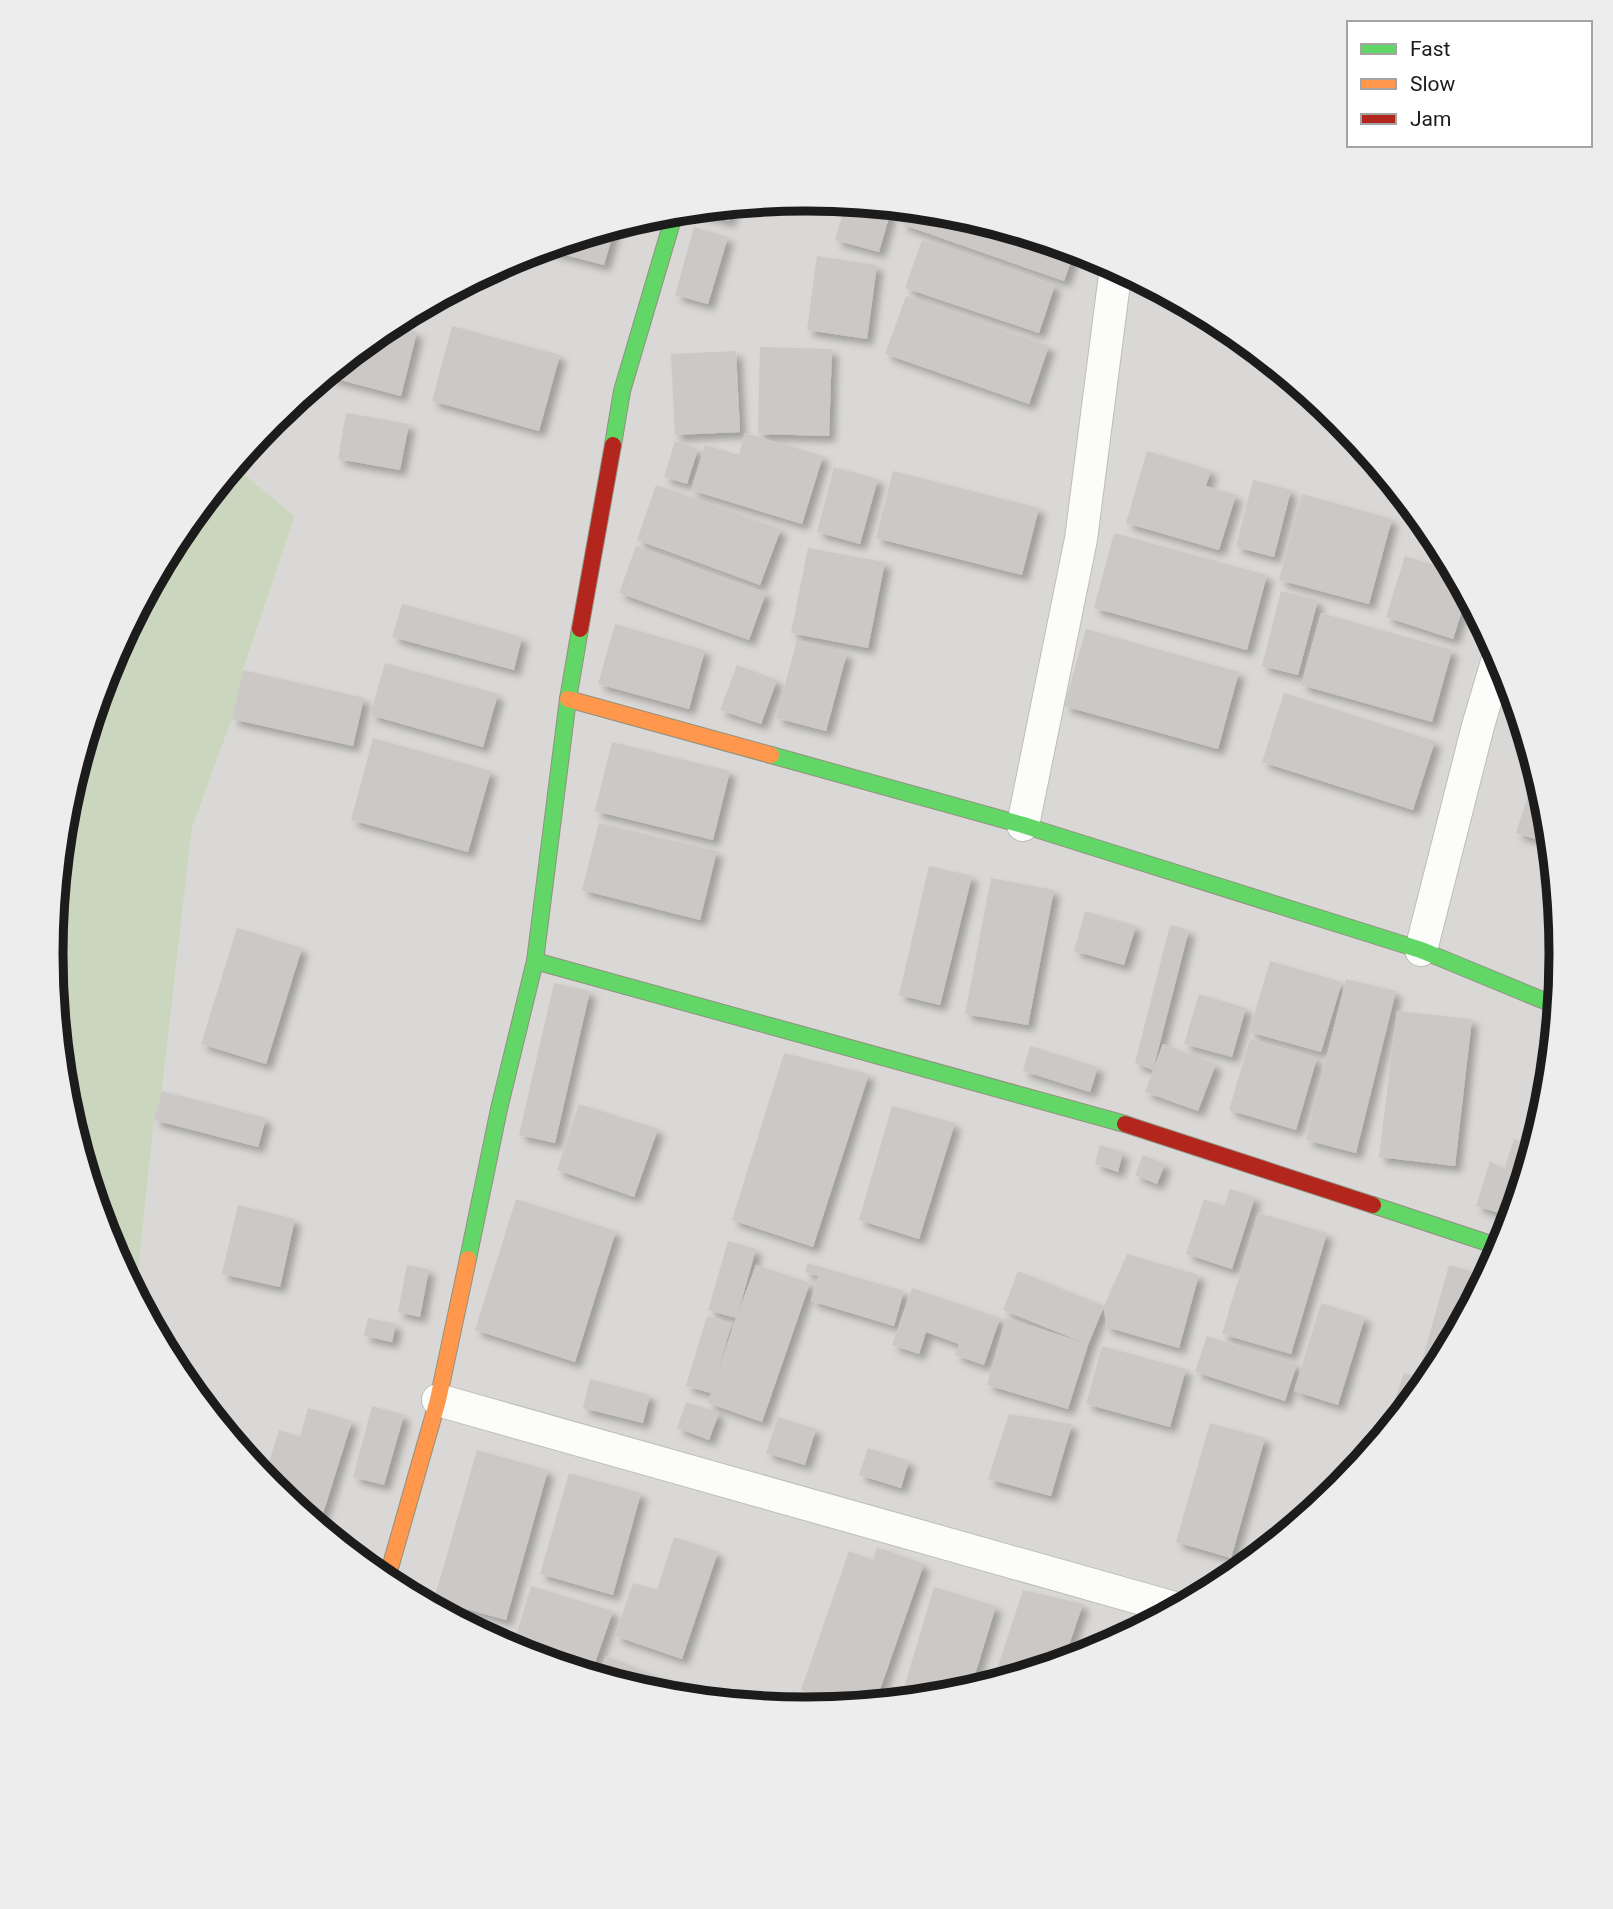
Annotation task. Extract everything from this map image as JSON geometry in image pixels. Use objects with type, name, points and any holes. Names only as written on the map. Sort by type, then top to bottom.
[{"type":"street","points":[[389,1570],[438,1400],[499,1110],[535,961],[568,699],[622,391],[672,223]]},
{"type":"street","points":[[1023,825],[1081,539],[1114,279]]},
{"type":"street","points":[[1421,950],[1494,672]]},
{"type":"street","points":[[568,699],[1023,825],[1421,950],[1548,1002]]},
{"type":"street","points":[[535,961],[1114,1120],[1491,1244]]},
{"type":"street","points":[[438,1400],[1165,1605]]},
{"type":"shaded area","points":[[806,211],[904,217],[999,236],[1045,250],[1135,288],[1178,311],[1220,336],[1297,396],[1365,464],[1396,502],[1425,541],[1473,626],[1511,716],[1525,762],[1544,857],[1548,906],[1550,954],[1544,1052],[1525,1147],[1511,1193],[1473,1283],[1450,1326],[1425,1368],[1365,1445],[1297,1513],[1259,1544],[1220,1573],[1135,1621],[1045,1659],[999,1673],[904,1692],[855,1696],[806,1698],[709,1692],[614,1673],[568,1659],[478,1621],[435,1598],[393,1573],[316,1513],[248,1445],[217,1407],[188,1368],[138,1278],[154,1120],[162,1091],[192,828],[232,719],[243,670],[295,516],[241,472],[316,396],[393,336],[478,288],[568,250],[661,225],[709,217]]},
{"type":"green space","points":[[241,472],[295,516],[243,670],[232,719],[192,828],[162,1091],[154,1120],[138,1278],[102,1193],[88,1147],[69,1052],[63,954],[69,857],[88,762],[120,670],[140,626],[188,541]]},
{"type":"building","points":[[843,213],[889,216],[879,252],[835,240]]},
{"type":"building","points":[[731,215],[729,221],[713,217]]},
{"type":"building","points":[[903,217],[952,225],[999,236],[1071,260],[1064,281],[901,224]]},
{"type":"building","points":[[694,227],[728,237],[708,304],[675,295]]},
{"type":"building","points":[[612,237],[604,265],[559,253]]},
{"type":"building","points":[[922,240],[1055,285],[1039,333],[905,288]]},
{"type":"building","points":[[817,256],[877,265],[867,339],[807,330]]},
{"type":"building","points":[[906,296],[1049,346],[1029,404],[885,354]]},
{"type":"building","points":[[452,326],[560,355],[539,431],[432,401]]},
{"type":"building","points":[[405,329],[417,332],[401,396],[337,379]]},
{"type":"building","points":[[760,347],[832,349],[829,436],[758,434]]},
{"type":"building","points":[[736,351],[740,432],[675,435],[671,354]]},
{"type":"building","points":[[346,413],[409,424],[400,470],[338,459]]},
{"type":"building","points":[[745,433],[823,456],[802,524],[691,490],[705,445],[739,455]]},
{"type":"building","points":[[675,441],[698,449],[687,484],[664,477]]},
{"type":"building","points":[[1147,451],[1211,470],[1206,486],[1236,495],[1219,550],[1126,523]]},
{"type":"building","points":[[834,467],[878,479],[860,544],[817,532]]},
{"type":"building","points":[[893,471],[1039,508],[1022,575],[876,538]]},
{"type":"building","points":[[1253,480],[1291,490],[1274,557],[1236,547]]},
{"type":"building","points":[[656,485],[781,529],[760,585],[637,540]]},
{"type":"building","points":[[1302,494],[1392,519],[1369,604],[1279,580]]},
{"type":"building","points":[[1114,533],[1267,575],[1247,650],[1094,608]]},
{"type":"building","points":[[636,546],[766,593],[749,640],[619,593]]},
{"type":"building","points":[[808,548],[885,562],[868,648],[791,633]]},
{"type":"building","points":[[1405,556],[1441,567],[1463,607],[1453,639],[1386,617]]},
{"type":"building","points":[[1281,591],[1318,600],[1298,675],[1262,666]]},
{"type":"building","points":[[402,604],[522,637],[514,670],[392,637]]},
{"type":"building","points":[[1321,613],[1452,650],[1432,722],[1301,685]]},
{"type":"building","points":[[615,624],[705,650],[689,709],[598,684]]},
{"type":"building","points":[[1086,629],[1239,672],[1218,749],[1064,706]]},
{"type":"building","points":[[797,640],[847,653],[826,731],[776,718]]},
{"type":"building","points":[[385,663],[498,694],[483,747],[370,715]]},
{"type":"building","points":[[737,665],[777,680],[761,724],[720,710]]},
{"type":"building","points":[[243,670],[364,698],[353,746],[232,719]]},
{"type":"building","points":[[1284,693],[1435,741],[1413,810],[1262,762]]},
{"type":"building","points":[[373,738],[491,771],[468,852],[351,820]]},
{"type":"building","points":[[612,742],[730,771],[713,840],[595,811]]},
{"type":"building","points":[[1531,787],[1541,841],[1516,833]]},
{"type":"building","points":[[599,823],[717,851],[700,920],[582,890]]},
{"type":"building","points":[[929,866],[972,876],[940,1005],[899,995]]},
{"type":"building","points":[[991,878],[1054,890],[1028,1025],[965,1014]]},
{"type":"building","points":[[1085,911],[1136,926],[1124,965],[1074,951]]},
{"type":"building","points":[[1170,925],[1189,930],[1153,1070],[1135,1063]]},
{"type":"building","points":[[237,928],[302,948],[266,1064],[201,1044]]},
{"type":"building","points":[[1270,961],[1342,982],[1321,1052],[1249,1032]]},
{"type":"building","points":[[1346,979],[1396,991],[1356,1153],[1306,1140]]},
{"type":"building","points":[[554,983],[590,991],[555,1143],[519,1135]]},
{"type":"building","points":[[1199,994],[1246,1008],[1232,1057],[1184,1044]]},
{"type":"building","points":[[1397,1011],[1472,1019],[1455,1166],[1379,1157]]},
{"type":"building","points":[[1250,1039],[1317,1058],[1296,1130],[1229,1110]]},
{"type":"building","points":[[1163,1044],[1216,1064],[1198,1111],[1145,1092]]},
{"type":"building","points":[[1030,1046],[1098,1067],[1090,1092],[1023,1071]]},
{"type":"building","points":[[784,1053],[869,1074],[813,1247],[732,1220]]},
{"type":"building","points":[[162,1091],[266,1118],[258,1147],[154,1120]]},
{"type":"building","points":[[579,1104],[658,1129],[634,1197],[557,1170]]},
{"type":"building","points":[[892,1106],[955,1123],[919,1239],[859,1220]]},
{"type":"building","points":[[1514,1139],[1526,1142],[1503,1214],[1476,1206],[1490,1161],[1504,1170]]},
{"type":"building","points":[[1100,1145],[1123,1152],[1118,1172],[1095,1164]]},
{"type":"building","points":[[1143,1155],[1165,1164],[1157,1184],[1135,1175]]},
{"type":"building","points":[[1230,1189],[1255,1197],[1232,1269],[1186,1254],[1204,1199],[1224,1206]]},
{"type":"building","points":[[516,1199],[616,1231],[575,1362],[475,1330]]},
{"type":"building","points":[[238,1205],[295,1219],[280,1287],[222,1274]]},
{"type":"building","points":[[1258,1213],[1327,1233],[1291,1354],[1222,1334]]},
{"type":"building","points":[[728,1241],[756,1249],[738,1313],[756,1265],[810,1283],[762,1422],[708,1403],[711,1393],[686,1386],[707,1316],[732,1323],[718,1371],[736,1318],[708,1310]]},
{"type":"building","points":[[1127,1254],[1199,1275],[1179,1348],[1106,1327],[1104,1306]]},
{"type":"building","points":[[807,1263],[904,1291],[894,1326],[811,1301],[818,1276],[805,1272]]},
{"type":"building","points":[[407,1265],[429,1269],[420,1317],[398,1312]]},
{"type":"building","points":[[1449,1265],[1478,1273],[1428,1363],[1422,1361]]},
{"type":"building","points":[[1018,1271],[1104,1306],[1088,1345],[1068,1409],[987,1385],[1006,1318],[1082,1342],[1003,1310]]},
{"type":"building","points":[[912,1288],[1000,1318],[984,1365],[955,1355],[959,1344],[926,1332],[919,1354],[892,1345]]},
{"type":"building","points":[[1321,1303],[1365,1317],[1338,1405],[1294,1391]]},
{"type":"building","points":[[368,1318],[396,1324],[392,1342],[364,1336]]},
{"type":"building","points":[[1207,1336],[1297,1364],[1285,1401],[1195,1372]]},
{"type":"building","points":[[1102,1346],[1186,1369],[1170,1427],[1086,1404]]},
{"type":"building","points":[[1404,1373],[1418,1378],[1396,1407],[1390,1414]]},
{"type":"building","points":[[590,1379],[650,1395],[643,1423],[583,1408]]},
{"type":"building","points":[[686,1402],[719,1413],[709,1440],[677,1428]]},
{"type":"building","points":[[372,1406],[404,1415],[384,1485],[353,1477]]},
{"type":"building","points":[[308,1408],[352,1421],[322,1518],[268,1466],[279,1430],[300,1437]]},
{"type":"building","points":[[1009,1414],[1072,1424],[1051,1496],[988,1479]]},
{"type":"building","points":[[778,1417],[816,1429],[805,1465],[766,1453]]},
{"type":"building","points":[[1210,1423],[1265,1438],[1231,1558],[1176,1542]]},
{"type":"building","points":[[868,1448],[909,1461],[901,1488],[859,1475]]},
{"type":"building","points":[[477,1450],[548,1470],[506,1620],[435,1598]]},
{"type":"building","points":[[569,1473],[641,1493],[613,1595],[540,1574]]},
{"type":"building","points":[[674,1537],[718,1552],[682,1659],[615,1636],[633,1583],[657,1590]]},
{"type":"building","points":[[877,1547],[924,1564],[878,1694],[823,1697],[801,1690],[849,1551],[873,1560]]},
{"type":"building","points":[[531,1586],[613,1611],[595,1663],[516,1636]]},
{"type":"building","points":[[934,1587],[996,1606],[974,1679],[903,1692]]},
{"type":"building","points":[[1023,1590],[1083,1604],[1067,1650],[1013,1669],[998,1666]]},
{"type":"building","points":[[1102,1629],[1111,1632],[1099,1637]]},
{"type":"building","points":[[606,1656],[676,1684],[675,1686],[661,1684],[600,1669]]},
{"type":"traffic: fast","points":[[613,445],[622,391],[672,223]]},
{"type":"traffic: fast","points":[[468,1259],[499,1109],[535,961],[568,699],[580,629]]},
{"type":"traffic: fast","points":[[771,755],[1023,825],[1421,950],[1548,1002]]},
{"type":"traffic: fast","points":[[535,961],[1125,1124]]},
{"type":"traffic: fast","points":[[1373,1205],[1491,1244]]},
{"type":"traffic: slow","points":[[568,699],[771,755]]},
{"type":"traffic: slow","points":[[389,1570],[438,1400],[468,1259]]},
{"type":"traffic: jam","points":[[580,629],[613,445]]},
{"type":"traffic: jam","points":[[1125,1124],[1373,1205]]}]
